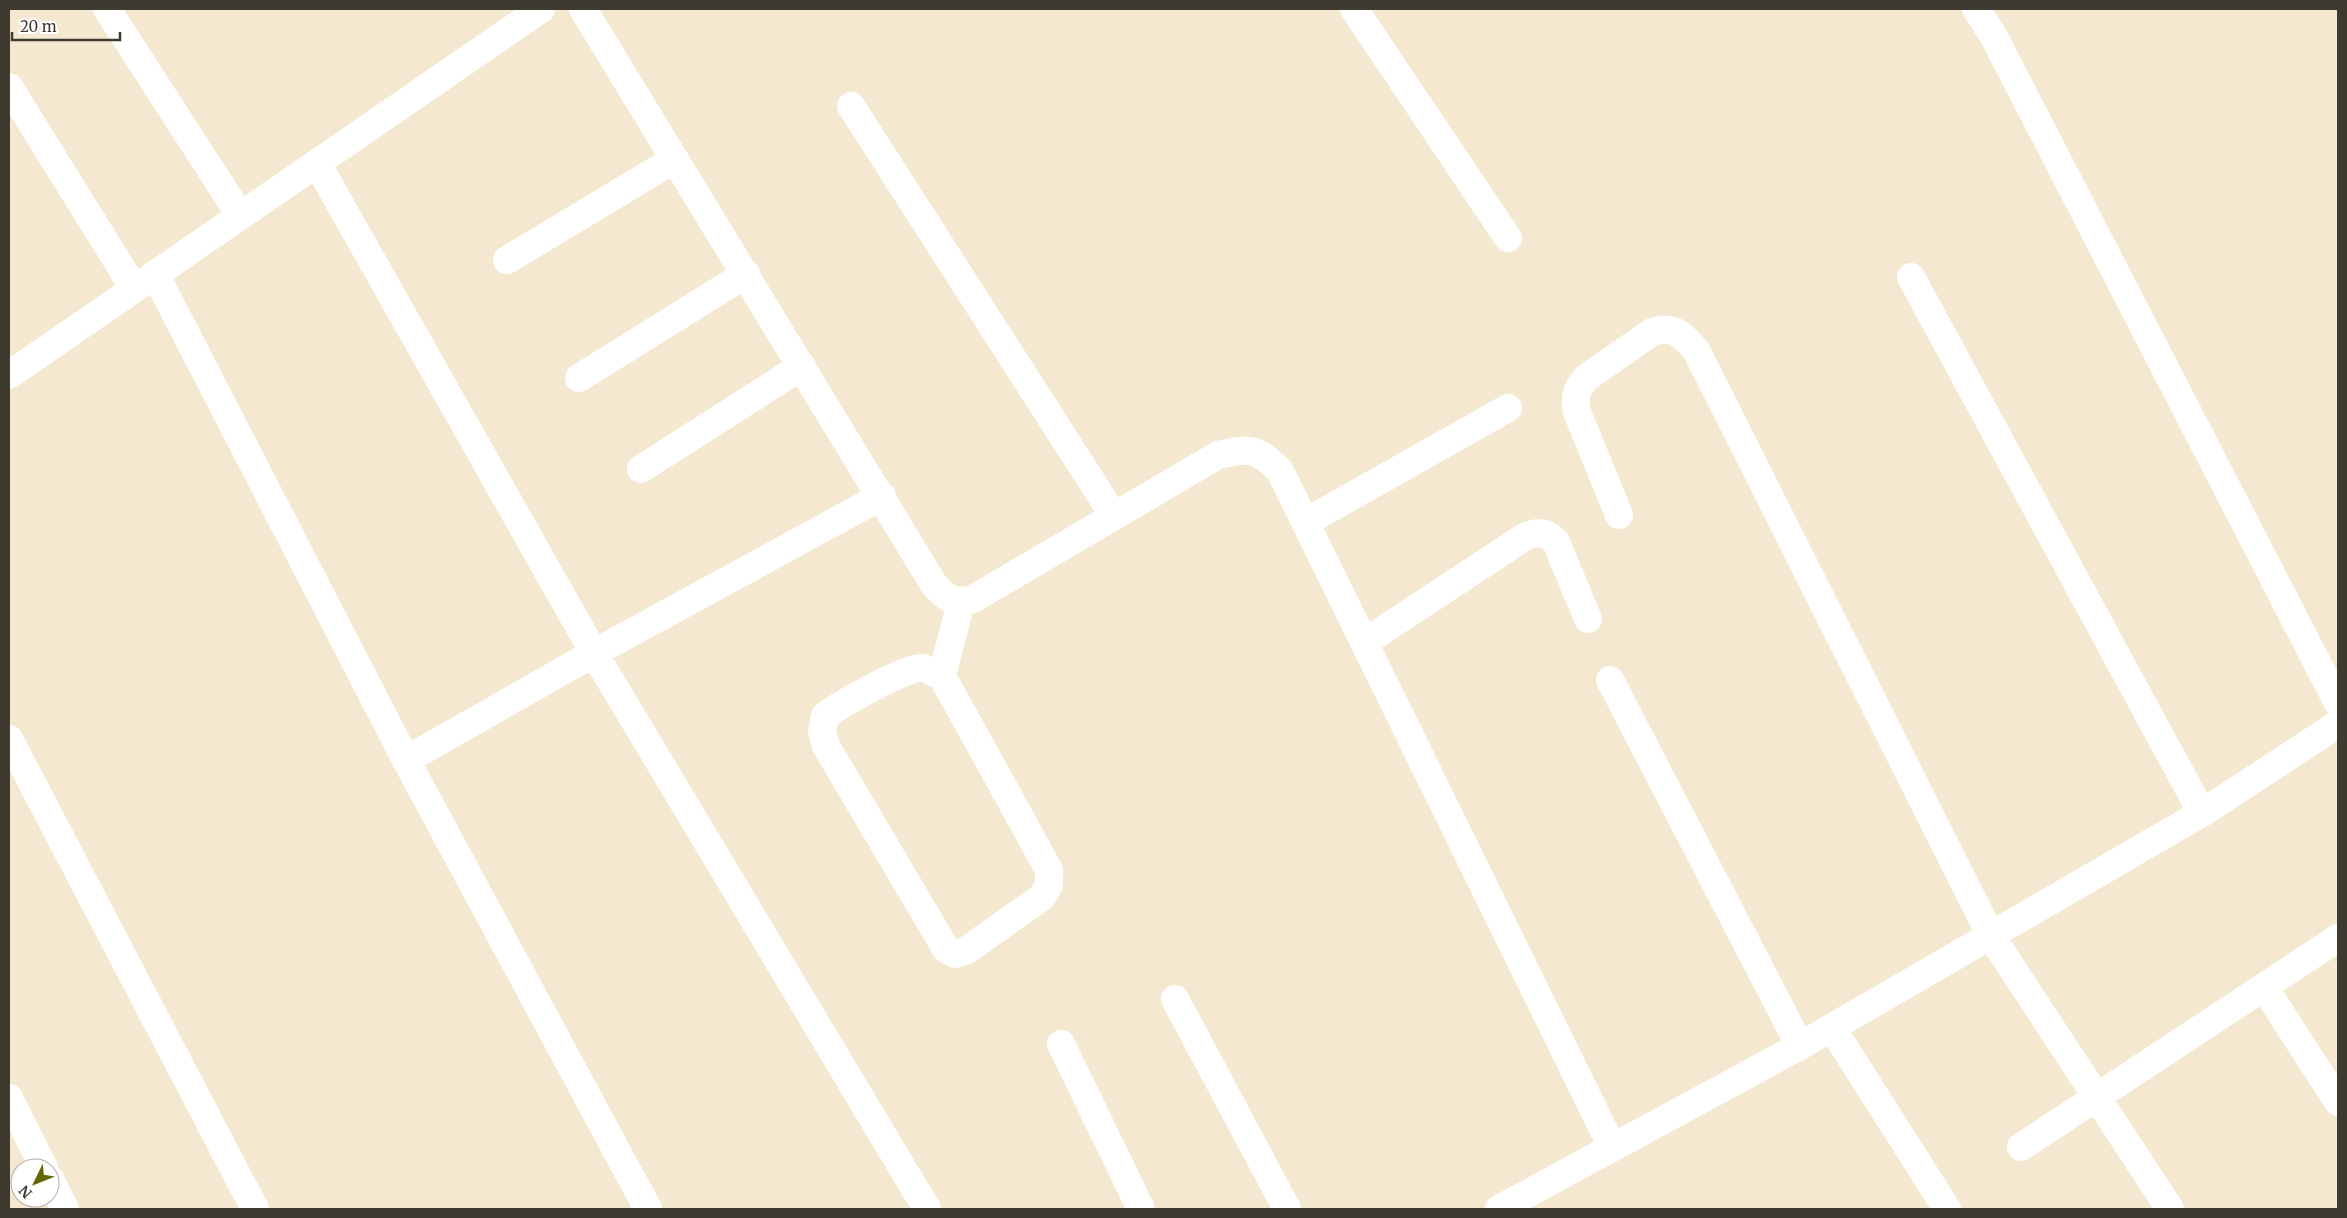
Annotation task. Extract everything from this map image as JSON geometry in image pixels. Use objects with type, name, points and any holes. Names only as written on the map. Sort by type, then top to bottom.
[{"type":"street","points":[[107,9],[240,215]]},
{"type":"street","points":[[9,375],[240,215],[318,165],[541,9]]},
{"type":"street","points":[[583,9],[882,496],[933,583],[944,596],[961,602],[974,599],[1218,455],[1242,450],[1263,454],[1280,471],[1612,1147]]},
{"type":"street","points":[[1354,9],[1508,238]]},
{"type":"street","points":[[1976,9],[1994,37],[2338,703]]},
{"type":"street","points":[[9,87],[144,281],[406,760],[648,1209]]},
{"type":"street","points":[[851,106],[1114,516]]},
{"type":"street","points":[[507,260],[675,158]]},
{"type":"street","points":[[318,165],[594,653],[927,1209]]},
{"type":"street","points":[[579,378],[746,274]]},
{"type":"street","points":[[1911,277],[2202,813]]},
{"type":"street","points":[[1619,515],[1577,412],[1574,400],[1577,388],[1586,378],[1652,332],[1664,328],[1675,331],[1696,350],[1991,936],[2170,1209]]},
{"type":"street","points":[[641,469],[802,366]]},
{"type":"street","points":[[1306,522],[1508,408]]},
{"type":"street","points":[[406,760],[594,653],[882,496]]},
{"type":"street","points":[[1365,642],[1526,536],[1536,532],[1548,534],[1556,542],[1588,619]]},
{"type":"street","points":[[942,676],[922,668],[907,671],[836,707],[825,716],[822,731],[826,746],[941,940],[946,948],[955,954],[967,950],[1042,897],[1049,885],[1049,870],[942,676],[961,602]]},
{"type":"street","points":[[1610,680],[1800,1046]]},
{"type":"street","points":[[1499,1209],[1832,1028],[2202,813],[2338,724]]},
{"type":"street","points":[[9,739],[255,1209]]},
{"type":"street","points":[[2021,1147],[2338,938]]},
{"type":"street","points":[[2264,987],[2338,1102]]},
{"type":"street","points":[[1176,999],[1287,1209]]},
{"type":"street","points":[[1832,1028],[1947,1209]]},
{"type":"street","points":[[1061,1044],[1140,1209]]},
{"type":"street","points":[[9,1098],[39,1158]]}]
